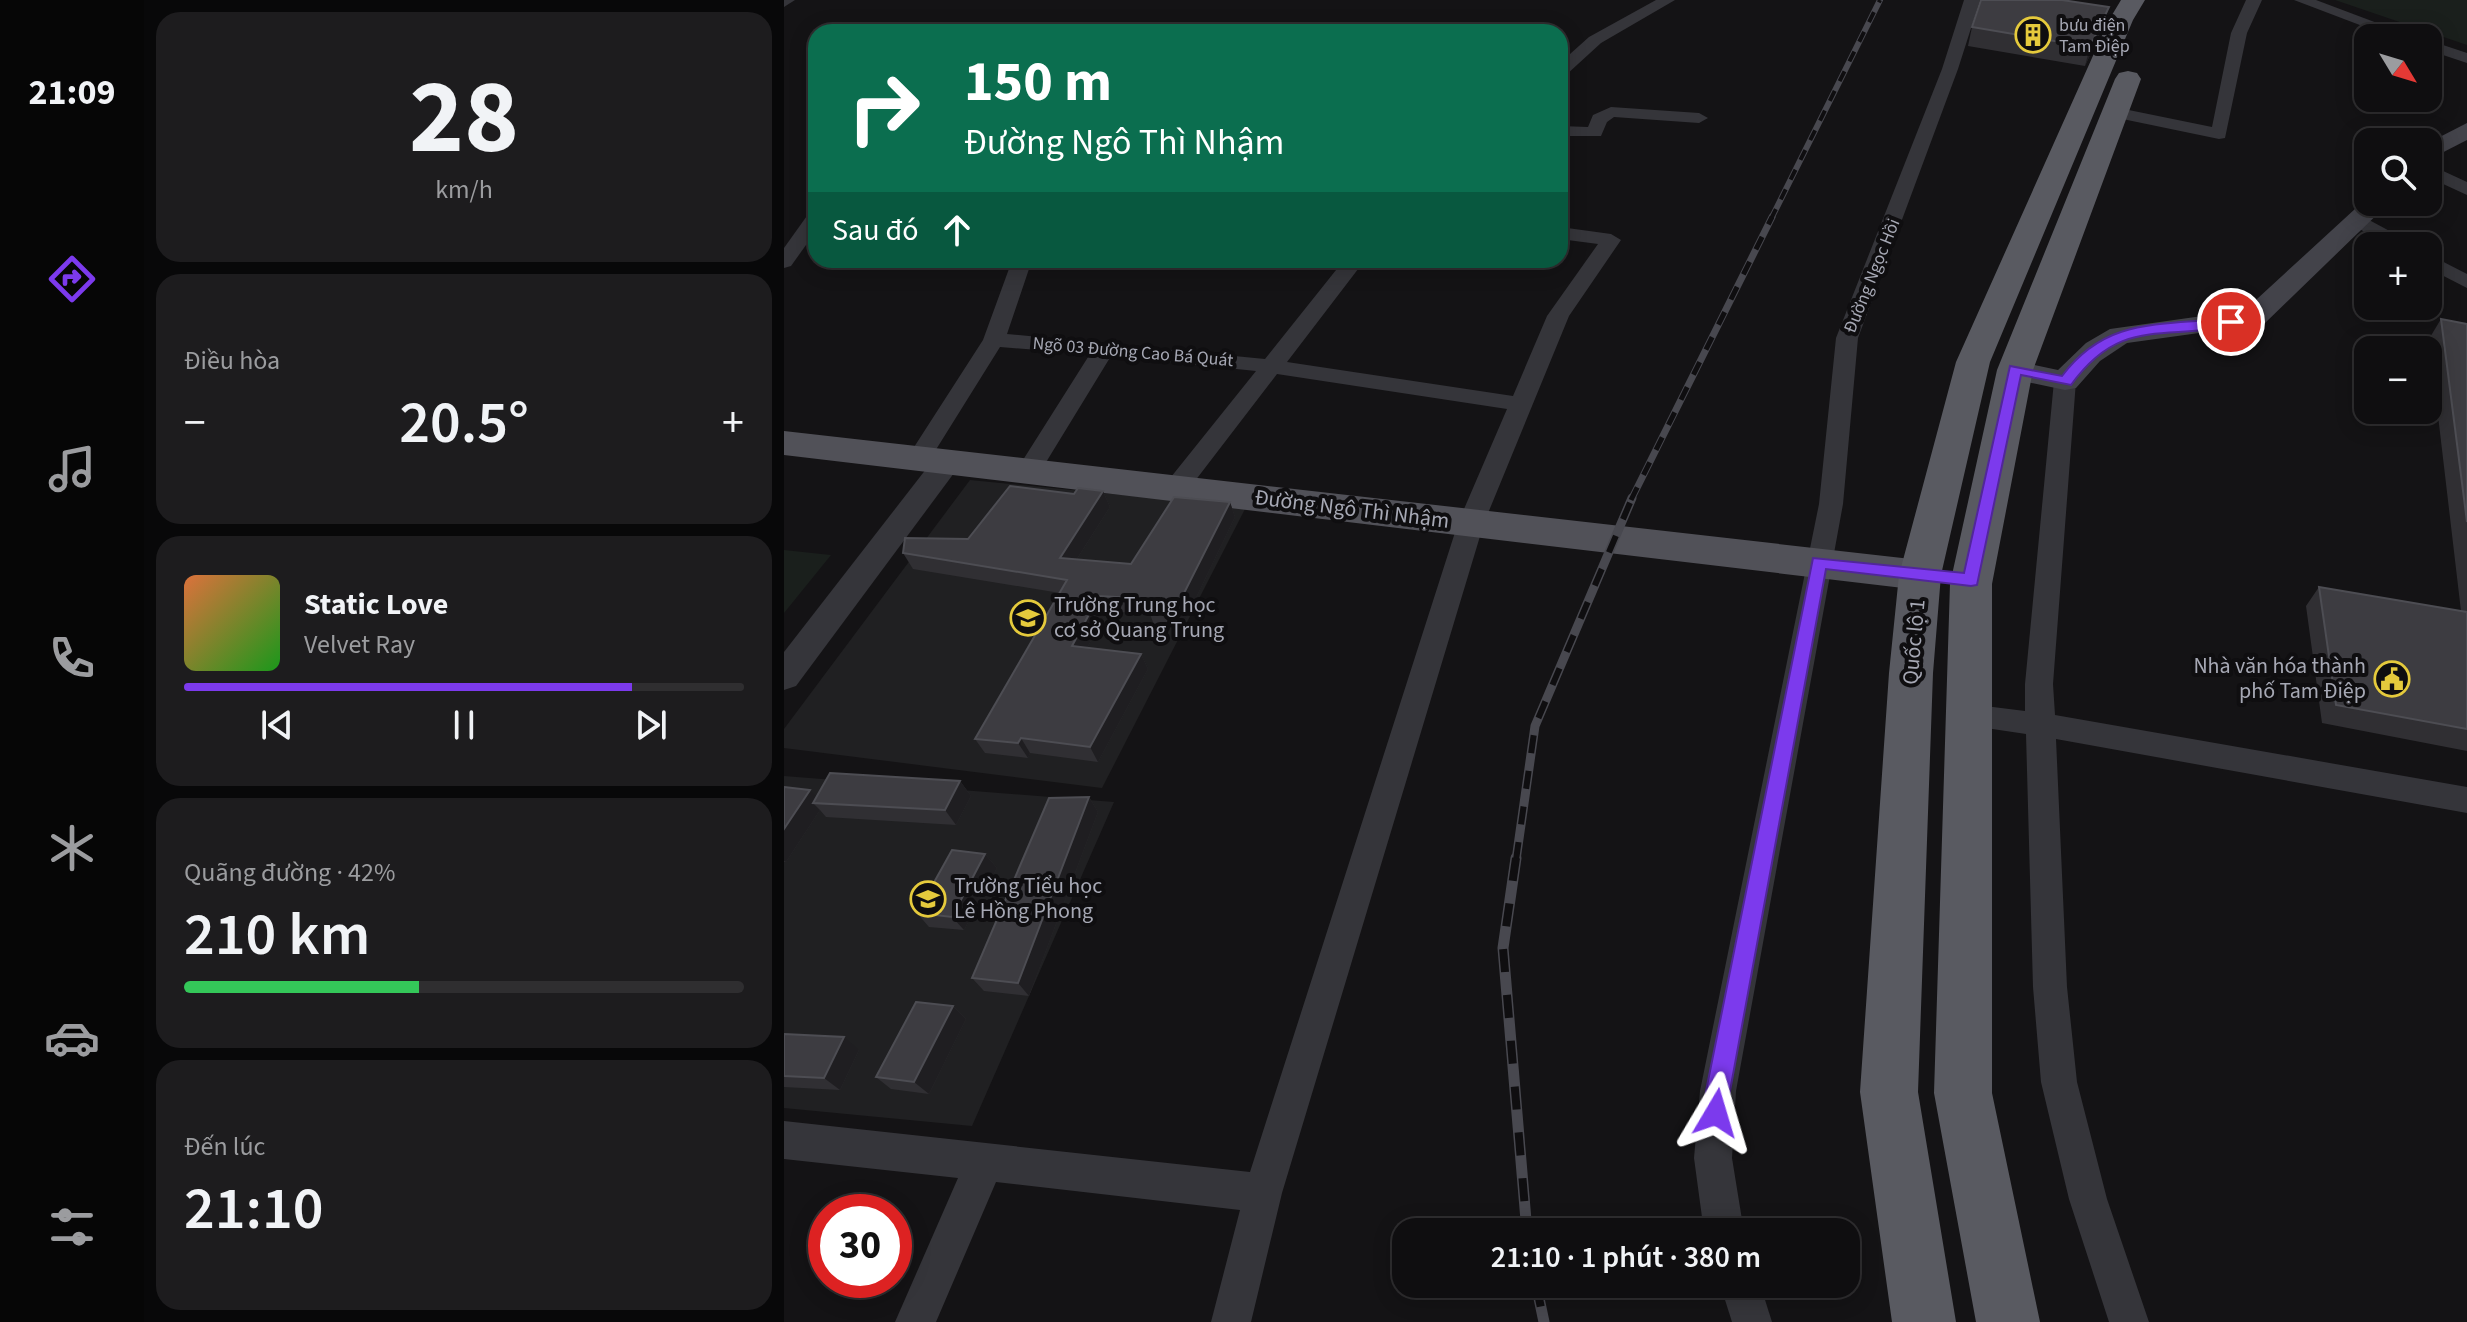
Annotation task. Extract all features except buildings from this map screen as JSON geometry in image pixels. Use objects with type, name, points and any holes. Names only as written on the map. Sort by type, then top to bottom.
[{"type":"highway","points":[[2008,1322],[1963,1093],[1971,580],[2015,370],[2114,112],[2163,0]]},
{"type":"highway","name":"Quốc lộ 1","points":[[1924,1322],[1889,1092],[1911,673],[1920,575],[1973,362],[2120,12]]},
{"type":"highway","points":[[1920,575],[1971,580]]},
{"type":"main road","points":[[2442,145],[2467,130]]},
{"type":"main road","points":[[2015,370],[2065,381],[2081,360],[2120,335],[2254,318],[2363,216]]},
{"type":"main road","name":"Đường Ngô Thì Nhậm","points":[[784,443],[1920,575]]},
{"type":"street","points":[[1568,64],[1595,40],[1667,0]]},
{"type":"street","name":"Đường Ngọc Hồi","points":[[1722,1218],[1713,1158],[1718,1091],[1831,504],[1847,338],[1940,97],[1972,0]]},
{"type":"street","points":[[2114,112],[2219,134],[2239,33],[2254,0]]},
{"type":"street","points":[[2302,0],[2370,24]]},
{"type":"street","points":[[2442,50],[2467,58]]},
{"type":"street","points":[[1568,131],[1595,132],[1599,119],[1611,112],[1699,118]]},
{"type":"street","points":[[2442,177],[2467,189]]},
{"type":"street","points":[[2373,216],[2389,232]]},
{"type":"street","points":[[784,262],[808,228]]},
{"type":"street","points":[[1231,1322],[1263,1193],[1471,523],[1558,316],[1611,240],[1568,234]]},
{"type":"street","points":[[784,677],[933,460],[994,340],[1019,268]]},
{"type":"street","points":[[1176,488],[1349,268]]},
{"type":"street","points":[[2442,268],[2467,282]]},
{"type":"street","name":"Ngõ 03 Đường Cao Bá Quát","points":[[994,340],[1177,354],[1434,388],[1520,404]]},
{"type":"street","points":[[1028,471],[1105,348]]},
{"type":"street","points":[[2065,381],[2039,684],[2050,987],[2059,1082],[2088,1199],[2129,1322]]},
{"type":"street","points":[[1969,716],[2041,724],[2467,800]]},
{"type":"street","points":[[784,1140],[1263,1193]]},
{"type":"street","points":[[915,1322],[986,1160]]},
{"type":"street","points":[[1744,1298],[1752,1322]]},
{"type":"shaded area","points":[[2335,0],[2467,0],[2467,45],[2442,36],[2442,24],[2405,24]]},
{"type":"shaded area","name":"Trường Trung học cơ sở Quang Trung","points":[[970,480],[1246,507],[1102,788],[784,748],[784,729]]},
{"type":"shaded area","points":[[784,550],[831,555],[784,613]]},
{"type":"shaded area","name":"Trường Tiểu học Lê Hồng Phong","points":[[784,776],[1114,802],[972,1126],[784,1108]]},
{"type":"railway","points":[[1771,219],[1880,0]]},
{"type":"railway","points":[[1631,500],[1772,217]]},
{"type":"railway","points":[[1516,860],[1535,726],[1632,498]]},
{"type":"railway","points":[[1516,858],[1503,948],[1526,1218]]},
{"type":"railway","points":[[1539,1298],[1544,1322]]},
{"type":"place","name":"bưu điện Tam Điệp","points":[[2033,35]]},
{"type":"place","name":"Trường Trung học cơ sở Quang Trung","points":[[1028,618]]},
{"type":"place","name":"Nhà văn hóa thành phố Tam Điệp","points":[[2392,679]]},
{"type":"place","name":"Trường Tiểu học Lê Hồng Phong","points":[[928,899]]},
{"type":"route","points":[[1716,1113],[1819,562],[1971,580],[2015,370],[2065,381],[2081,360],[2120,335],[2231,322]]}]
